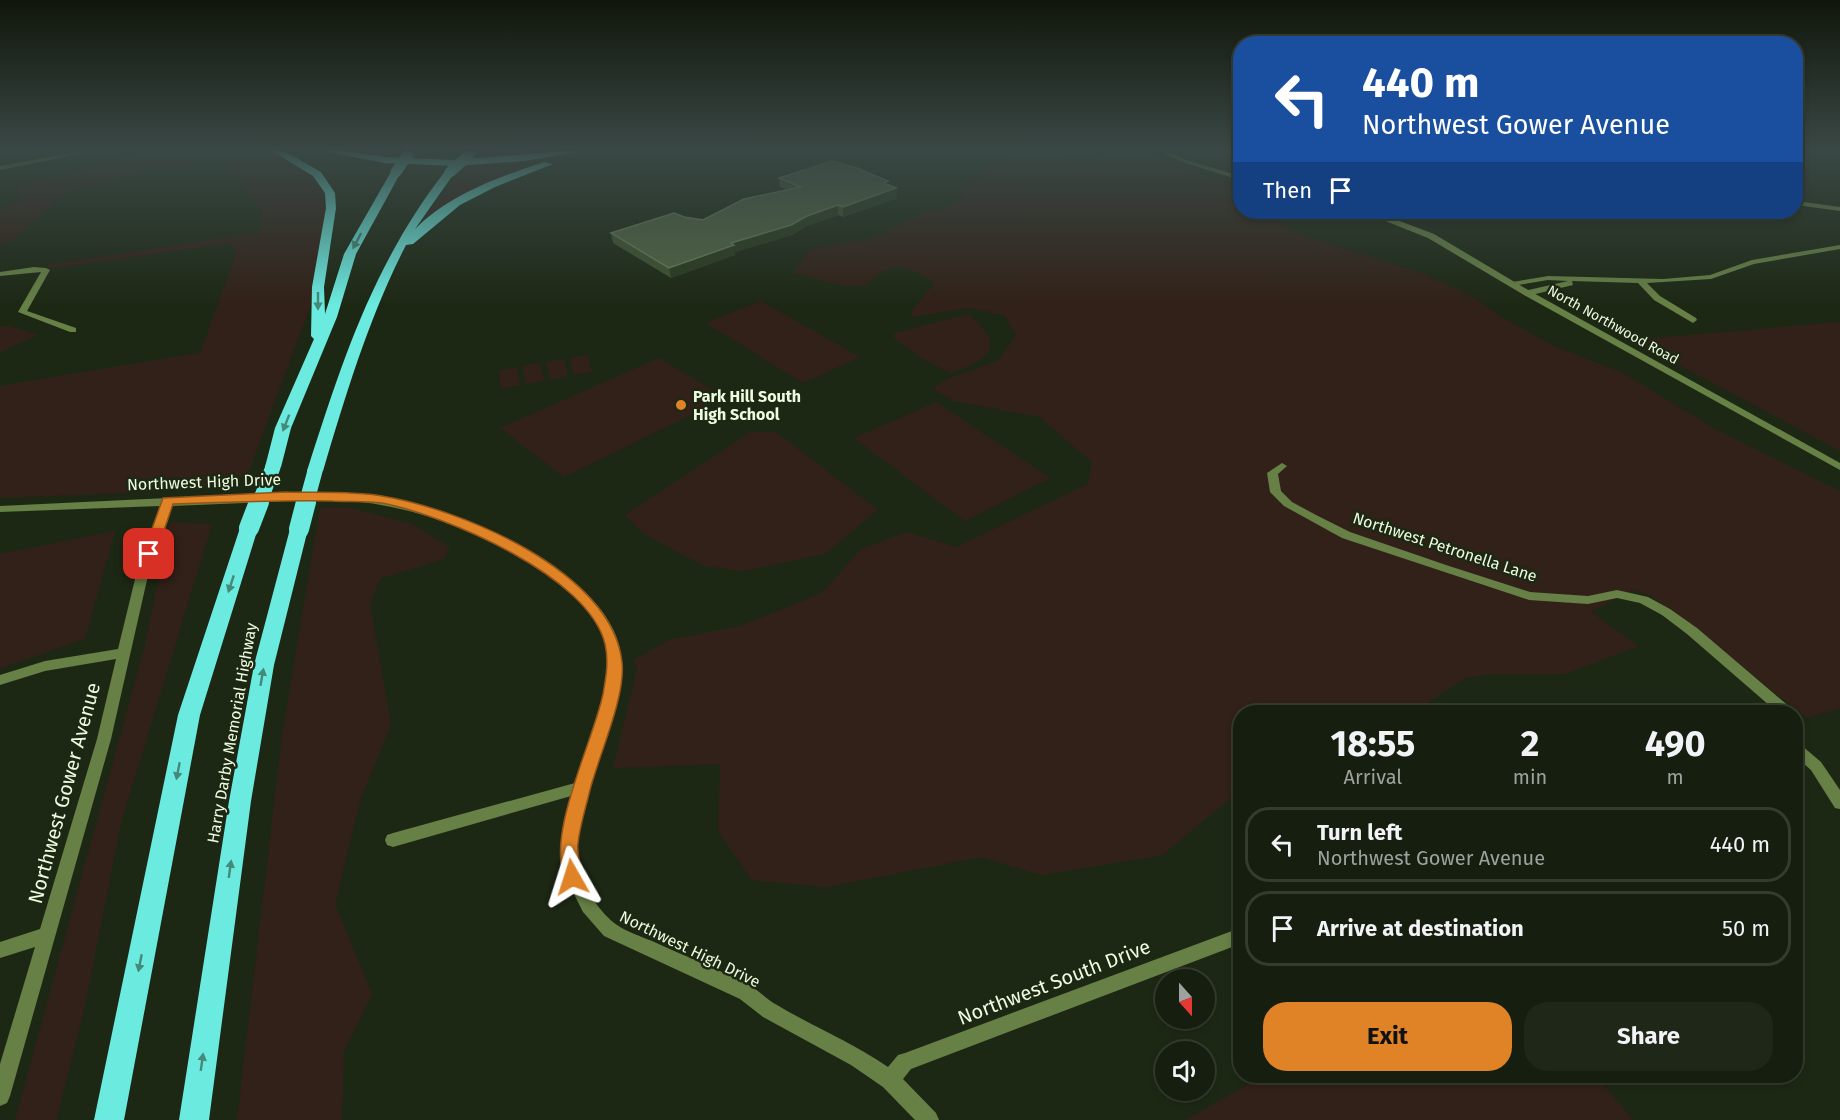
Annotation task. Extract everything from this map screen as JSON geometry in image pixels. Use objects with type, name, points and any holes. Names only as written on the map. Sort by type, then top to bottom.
[{"type":"highway","points":[[318,346],[318,287],[330,200]]},
{"type":"highway","name":"Harry Darby Memorial Highway","points":[[109,1120],[189,715],[249,528],[273,467],[283,428],[318,346],[350,254],[380,200]]},
{"type":"highway","name":"Harry Darby Memorial Highway","points":[[194,1120],[240,801],[260,688],[298,529],[370,304],[393,257],[426,200]]},
{"type":"highway","points":[[393,257],[436,214],[460,200]]},
{"type":"street","points":[[1803,203],[1840,208]]},
{"type":"street","name":"North Northwood Road","points":[[1388,219],[1431,236],[1527,293],[1840,467]]},
{"type":"street","points":[[1512,284],[1548,278],[1640,280],[1711,277],[1752,262],[1840,247]]},
{"type":"street","points":[[0,274],[34,269],[46,270],[22,312],[73,330]]},
{"type":"street","points":[[1527,293],[1585,278]]},
{"type":"street","points":[[1640,280],[1656,298],[1693,320]]},
{"type":"street","name":"Northwest Petronella Lane","points":[[1282,466],[1272,473],[1276,492],[1296,509],[1346,535],[1529,596],[1588,600],[1617,594],[1644,600],[1666,612],[1692,631],[1778,705]]},
{"type":"street","name":"Northwest High Drive","points":[[0,509],[286,496],[380,499],[415,507],[480,529],[503,541],[573,588],[596,611],[612,643],[615,665],[610,697],[582,788],[569,844],[570,866],[581,898],[594,917],[609,930],[746,993],[769,1011],[822,1036],[890,1080],[929,1120]]},
{"type":"street","name":"Northwest Gower Avenue","points":[[0,1096],[104,739],[143,571],[168,501]]},
{"type":"street","points":[[0,680],[63,663],[123,653]]},
{"type":"street","points":[[1803,755],[1816,766],[1840,802]]},
{"type":"street","points":[[393,840],[582,788]]},
{"type":"street","points":[[0,950],[47,935]]},
{"type":"street","name":"Northwest South Drive","points":[[890,1080],[905,1062],[1233,939]]},
{"type":"shaded area","points":[[58,200],[12,241],[0,245],[0,209],[19,202]]},
{"type":"shaded area","points":[[253,200],[327,200],[328,205],[311,304],[249,471],[244,476],[199,490],[0,498],[0,386],[200,353],[236,254],[232,243],[51,269],[45,265],[261,232],[262,212]]},
{"type":"shaded area","points":[[439,200],[463,200],[423,220]]},
{"type":"shaded area","points":[[958,200],[1233,200],[1233,219],[1331,219],[1280,222],[1291,231],[1427,275],[1472,296],[1503,318],[1554,346],[1623,373],[1715,429],[1840,491],[1840,708],[1807,718],[1803,715],[1803,705],[1790,705],[1651,596],[1632,590],[1591,612],[1639,646],[1565,674],[1491,674],[1466,678],[1424,705],[1233,705],[1233,796],[1163,855],[1040,875],[982,857],[826,887],[752,880],[718,831],[720,764],[613,768],[637,669],[633,660],[669,640],[740,626],[822,593],[861,549],[907,532],[956,547],[1088,484],[1092,462],[1039,417],[954,401],[933,389],[945,380],[999,360],[1016,335],[1004,315],[970,308],[911,317],[913,308],[935,283],[915,272],[899,267],[883,271],[865,286],[840,285],[793,273],[810,249],[873,238],[923,213],[950,206]]},
{"type":"shaded area","points":[[761,301],[860,357],[803,383],[706,323]]},
{"type":"shaded area","points":[[969,314],[987,335],[990,343],[989,351],[975,363],[950,373],[920,357],[893,337],[895,333]]},
{"type":"shaded area","points":[[1840,322],[1840,451],[1632,340]]},
{"type":"shaded area","points":[[9,326],[38,335],[0,352],[0,327]]},
{"type":"shaded area","points":[[587,355],[592,372],[574,375],[570,358]]},
{"type":"shaded area","points":[[659,358],[726,398],[564,477],[500,428]]},
{"type":"shaded area","points":[[564,359],[568,376],[550,380],[546,362]]},
{"type":"shaded area","points":[[540,363],[544,381],[526,384],[522,366]]},
{"type":"shaded area","points":[[517,367],[520,385],[501,389],[499,371]]},
{"type":"shaded area","points":[[936,402],[1050,478],[965,521],[854,438]]},
{"type":"shaded area","points":[[751,432],[776,432],[878,510],[825,554],[742,571],[704,566],[644,534],[625,515]]},
{"type":"shaded area","points":[[347,507],[412,524],[450,547],[444,559],[380,579],[370,604],[391,725],[361,798],[335,904],[372,994],[344,1051],[342,1120],[237,1120],[282,736],[320,508]]},
{"type":"shaded area","points":[[170,522],[212,524],[121,823],[84,1011],[56,1120],[15,1120],[145,645]]},
{"type":"shaded area","points":[[115,531],[85,639],[0,668],[0,554]]},
{"type":"shaded area","points":[[1250,1083],[1602,1083],[1633,1120],[1186,1120]]},
{"type":"building","points":[[742,200],[862,200],[843,207],[838,205],[807,216],[791,225],[731,243],[734,245],[669,268],[611,233],[674,213],[703,220]]},
{"type":"place","name":"Park Hill South High School","points":[[681,405]]},
{"type":"route","points":[[149,554],[168,501],[286,496],[380,499],[415,507],[480,529],[503,541],[573,588],[596,611],[612,643],[615,665],[610,697],[582,788],[569,844],[572,877]]}]
